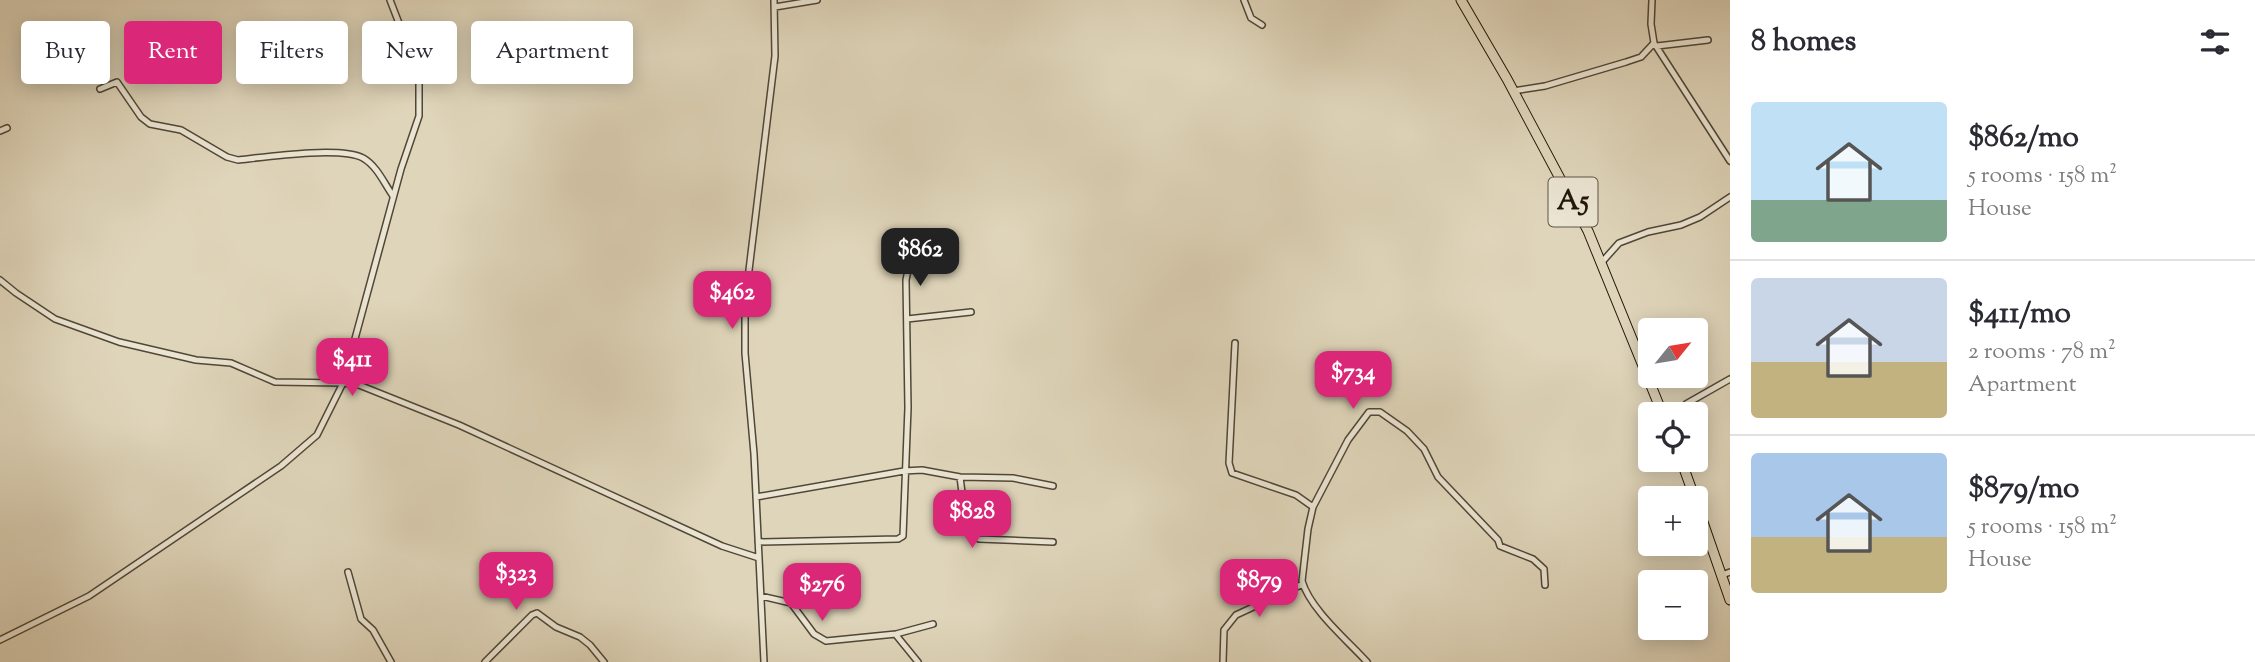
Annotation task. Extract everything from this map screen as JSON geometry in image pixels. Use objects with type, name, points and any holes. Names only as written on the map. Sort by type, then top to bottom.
[{"type":"main road","name":"A5","points":[[1461,0],[1588,231],[1658,402]]},
{"type":"main road","points":[[1708,531],[1726,574],[1730,600]]},
{"type":"street","points":[[0,640],[89,596],[281,466],[317,435],[343,383],[393,196],[419,116],[419,75],[390,0]]},
{"type":"street","points":[[764,662],[745,353],[745,303],[773,77],[774,3],[817,0]]},
{"type":"street","points":[[1244,0],[1251,18],[1262,25]]},
{"type":"street","points":[[1652,0],[1651,24],[1656,44],[1730,161]]},
{"type":"street","points":[[1513,91],[1545,86],[1626,62],[1641,57],[1656,44],[1708,40]]},
{"type":"street","points":[[100,89],[117,82],[141,117],[150,124],[181,130],[237,160],[323,152],[360,156],[373,166],[393,196]]},
{"type":"street","points":[[0,131],[7,128]]},
{"type":"street","points":[[1601,264],[1619,243],[1648,232],[1681,225],[1700,217],[1730,197]]},
{"type":"street","points":[[758,542],[901,538],[908,408],[906,280],[911,255]]},
{"type":"street","points":[[0,280],[55,319],[119,342],[182,357],[231,363],[275,382],[359,385],[459,425],[722,546],[759,558]]},
{"type":"street","points":[[907,319],[971,312]]},
{"type":"street","points":[[1235,343],[1229,463],[1232,473],[1296,495],[1313,507]]},
{"type":"street","points":[[1690,402],[1730,379]]},
{"type":"street","points":[[1367,662],[1322,614],[1303,584],[1308,529],[1313,507],[1348,440],[1369,412],[1380,412],[1407,431],[1424,449],[1438,477],[1498,540],[1500,546],[1533,559],[1544,569],[1545,585]]},
{"type":"street","points":[[755,497],[922,470],[960,477],[1013,478],[1053,486]]},
{"type":"street","points":[[960,477],[965,516],[971,534],[979,539],[1053,542]]},
{"type":"street","points":[[348,572],[361,619],[373,630],[391,662]]},
{"type":"street","points":[[1223,662],[1224,630],[1236,615],[1303,584]]},
{"type":"street","points":[[761,596],[791,603],[814,634],[826,641],[896,634],[933,624]]},
{"type":"street","points":[[485,662],[537,613],[556,627],[580,637],[604,662]]},
{"type":"street","points":[[896,634],[918,662]]}]
